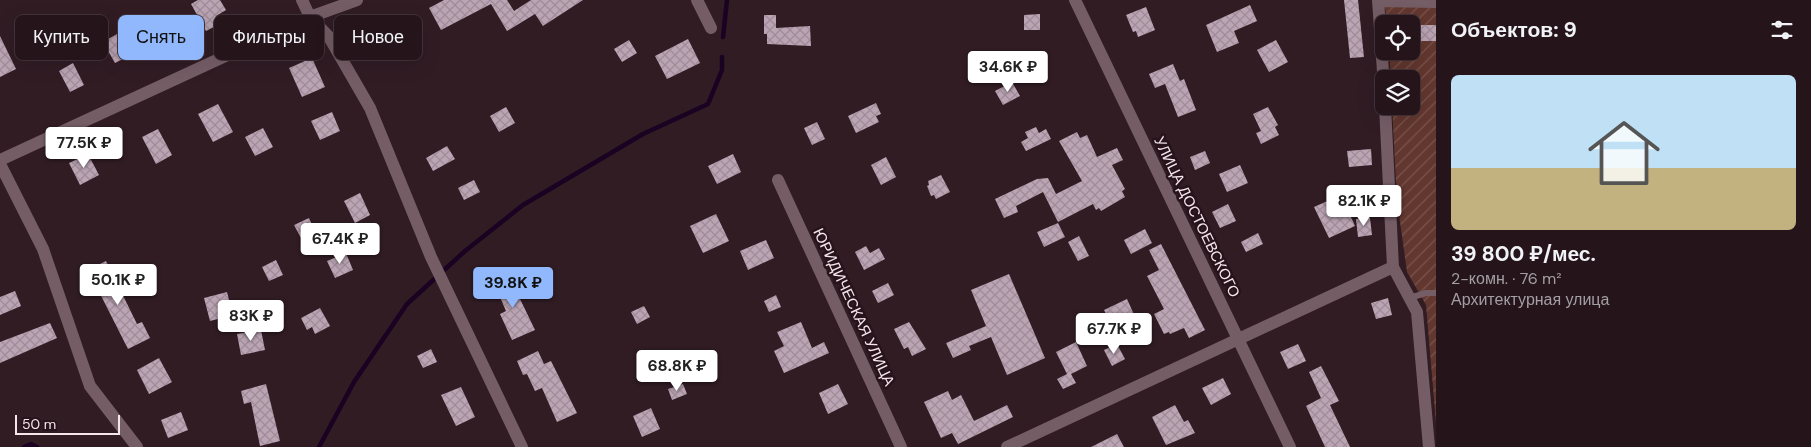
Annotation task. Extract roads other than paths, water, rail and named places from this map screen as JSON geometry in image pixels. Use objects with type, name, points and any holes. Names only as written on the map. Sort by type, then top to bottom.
[{"type":"street","points":[[302,0],[309,15]]},
{"type":"street","points":[[316,15],[357,0]]},
{"type":"street","points":[[697,0],[711,28]]},
{"type":"street","name":"УЛИЦА ДОСТОЕВСКОГО","points":[[1075,0],[1290,447]]},
{"type":"street","points":[[1383,70],[1378,0],[1436,2]]},
{"type":"street","points":[[324,32],[329,37],[370,108],[431,257],[458,309],[522,447]]},
{"type":"street","points":[[0,160],[217,60]]},
{"type":"street","points":[[1385,115],[1393,267],[1417,312],[1429,447]]},
{"type":"street","points":[[0,164],[43,249],[90,386],[138,447]]},
{"type":"street","name":"ЮРИДИЧЕСКАЯ УЛИЦА","points":[[778,180],[901,447]]},
{"type":"street","points":[[1007,447],[1393,267]]},
{"type":"lane","points":[[1410,298],[1426,293],[1436,293]]},
{"type":"waterway","points":[[723,37],[727,0]]},
{"type":"waterway","points":[[319,447],[354,382],[407,304],[465,251],[523,205],[643,134],[708,104],[722,70],[722,57]]},
{"type":"waterway","points":[[24,447],[31,444],[37,447]]}]
